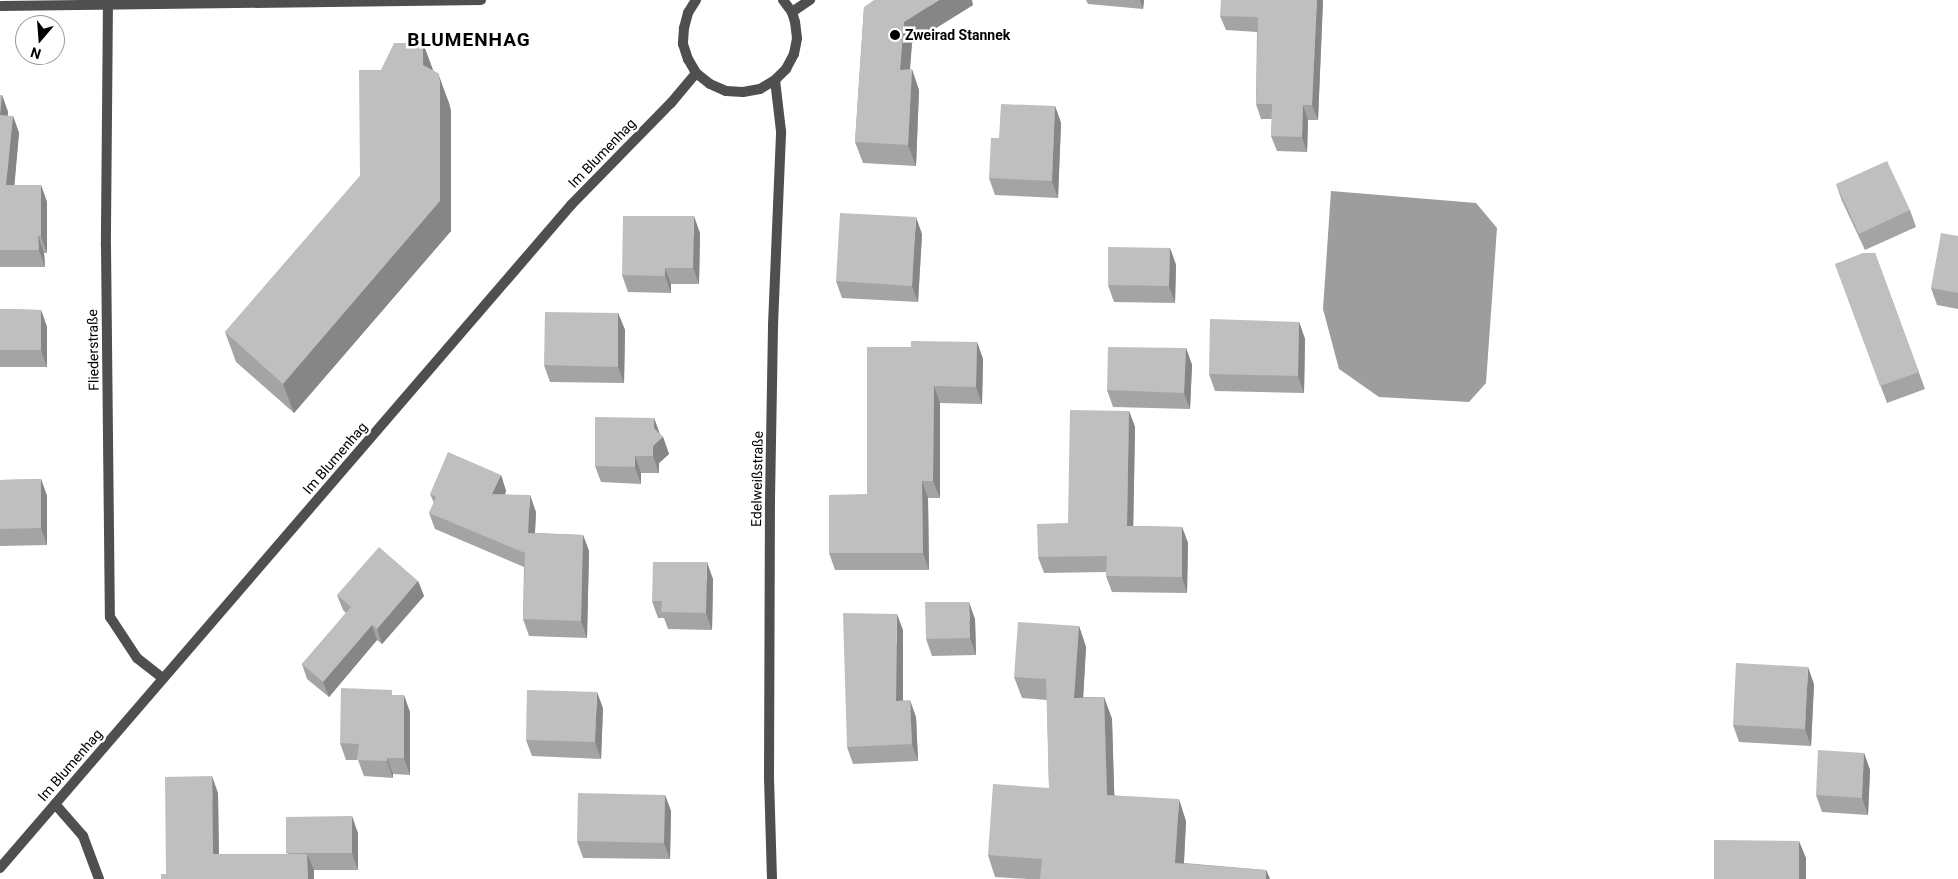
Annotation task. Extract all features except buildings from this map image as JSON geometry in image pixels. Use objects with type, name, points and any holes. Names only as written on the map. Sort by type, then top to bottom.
[{"type":"street","points":[[0,6],[108,2],[481,0]]},
{"type":"street","points":[[696,0],[688,13],[684,28],[683,44],[688,59],[696,73],[710,84],[726,91],[743,92],[760,89],[775,80],[786,69],[794,54],[797,38],[792,12],[783,0]]},
{"type":"street","points":[[792,12],[810,0]]},
{"type":"street","name":"Fliederstraße","points":[[108,2],[106,246],[110,617],[137,658],[163,678]]},
{"type":"street","name":"Im Blumenhag","points":[[0,868],[572,205],[671,103],[696,73]]},
{"type":"street","name":"Edelweißstraße","points":[[772,879],[769,779],[770,499],[781,131],[775,80]]},
{"type":"street","points":[[55,804],[83,836],[99,879]]},
{"type":"shaded area","points":[[1331,191],[1476,203],[1497,228],[1486,383],[1469,402],[1379,397],[1339,369],[1323,309]]},
{"type":"place","name":"Zweirad Stannek","points":[[895,35]]},
{"type":"district","name":"BLUMENHAG","points":[[469,40]]}]
